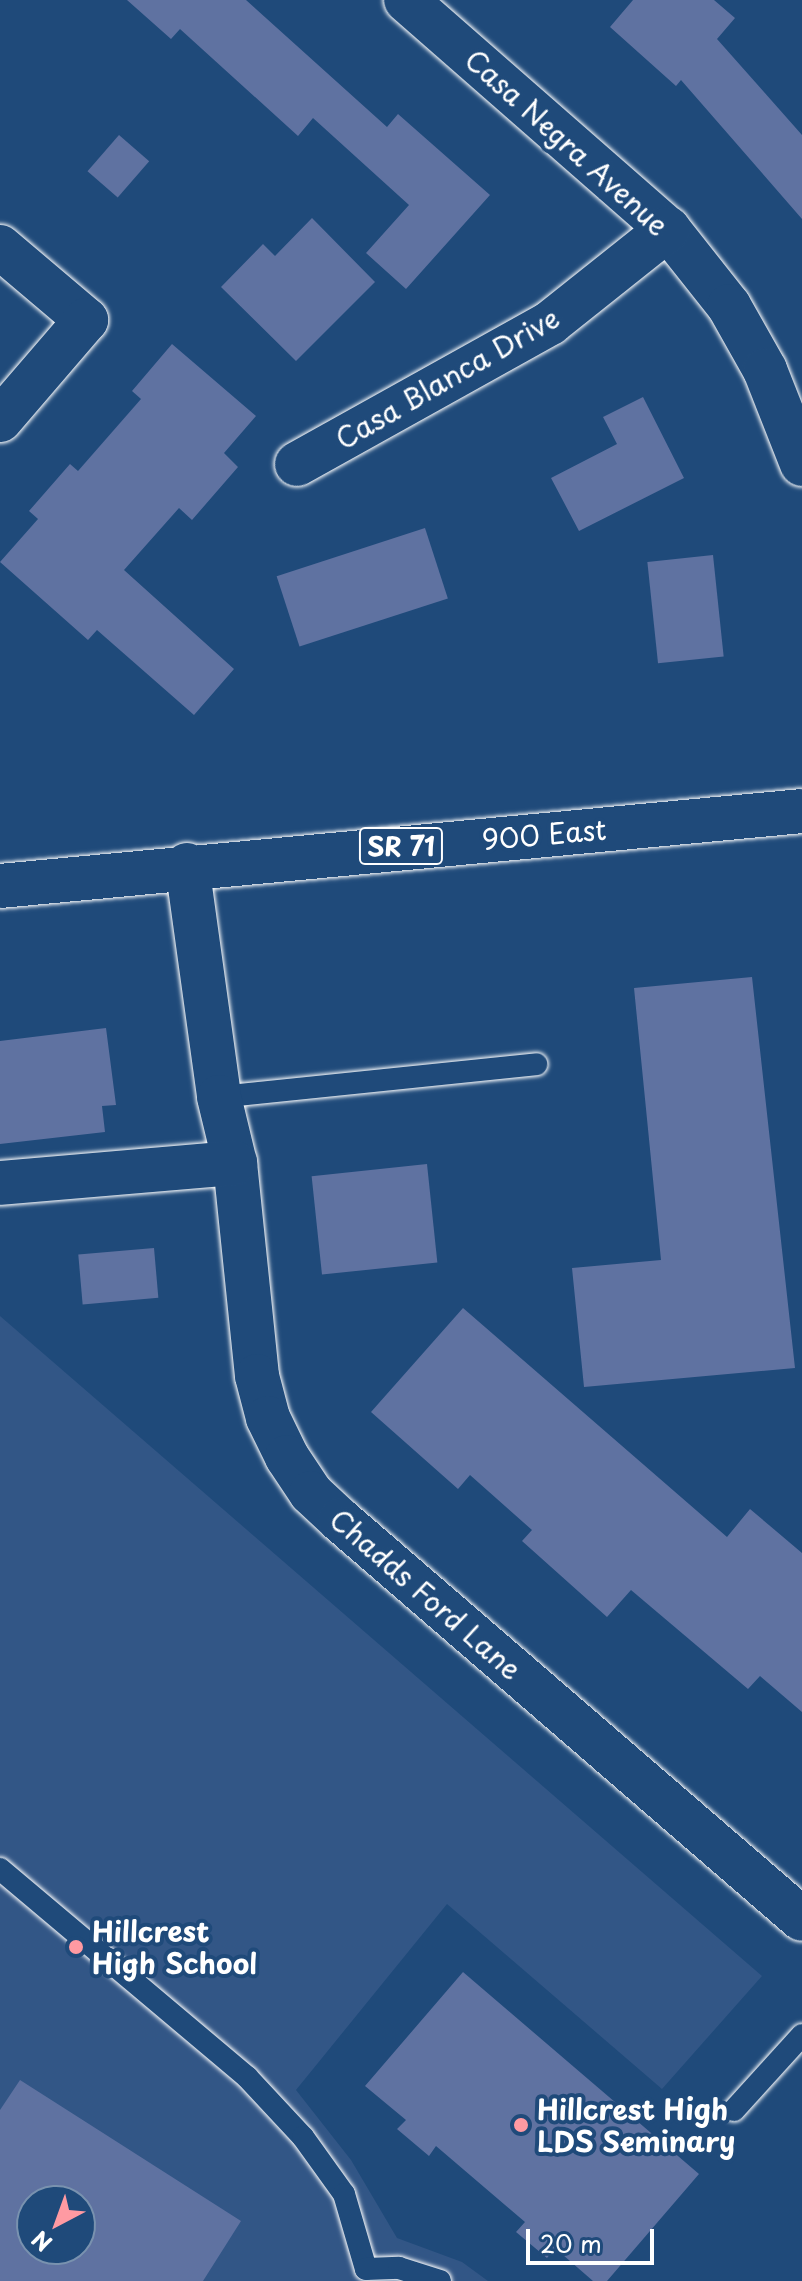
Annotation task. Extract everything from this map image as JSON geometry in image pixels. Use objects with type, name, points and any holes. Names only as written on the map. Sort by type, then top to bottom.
[{"type":"street","name":"Casa Negra Avenue","points":[[406,0],[668,229],[729,306],[750,344],[802,464]]},
{"type":"street","name":"Casa Blanca Drive","points":[[297,464],[550,323],[668,229]]},
{"type":"street","points":[[0,247],[86,320],[0,420]]},
{"type":"street","name":"900 East","points":[[0,886],[187,865],[802,811]]},
{"type":"street","name":"Chadds Ford Lane","points":[[187,865],[219,1097],[235,1163],[257,1376],[268,1418],[311,1493],[802,1919]]},
{"type":"street","points":[[0,1183],[235,1163]]},
{"type":"lane","points":[[219,1097],[536,1064]]},
{"type":"lane","points":[[0,1869],[247,2077],[303,2137],[344,2194],[360,2275],[399,2268],[440,2281]]},
{"type":"lane","points":[[734,2110],[802,2035]]},
{"type":"shaded area","points":[[0,1316],[762,1976],[662,2089],[447,1904],[296,2090],[351,2160],[397,2238],[462,2262],[488,2281],[0,2281]]},
{"type":"building","points":[[127,0],[246,0],[387,127],[398,114],[490,195],[406,289],[366,253],[409,205],[313,118],[298,136],[180,29],[171,39]]},
{"type":"building","points":[[633,0],[714,0],[735,18],[717,39],[802,135],[802,219],[681,80],[676,86],[610,27]]},
{"type":"building","points":[[119,135],[149,161],[118,197],[88,171]]},
{"type":"building","points":[[312,218],[375,282],[296,361],[221,287],[263,244],[275,256]]},
{"type":"building","points":[[172,344],[256,416],[224,453],[238,467],[192,520],[179,508],[124,570],[234,669],[194,715],[97,630],[88,640],[0,562],[38,519],[29,511],[70,464],[78,471],[141,399],[132,391]]},
{"type":"building","points":[[643,397],[684,478],[579,531],[551,478],[617,444],[603,417]]},
{"type":"building","points":[[425,528],[448,598],[300,647],[277,576]]},
{"type":"building","points":[[713,555],[724,656],[658,663],[647,562]]},
{"type":"building","points":[[752,977],[795,1368],[584,1387],[572,1268],[661,1260],[634,988]]},
{"type":"building","points":[[106,1028],[116,1105],[102,1106],[105,1132],[0,1144],[0,1041]]},
{"type":"building","points":[[427,1164],[437,1262],[322,1275],[312,1176]]},
{"type":"building","points":[[154,1248],[158,1298],[83,1304],[78,1255]]},
{"type":"building","points":[[463,1308],[727,1537],[750,1509],[802,1553],[802,1712],[760,1676],[748,1689],[631,1590],[607,1617],[522,1541],[532,1530],[470,1475],[458,1489],[371,1412]]},
{"type":"building","name":"Hillcrest High LDS Seminary","points":[[463,1972],[699,2174],[607,2281],[593,2281],[555,2248],[547,2258],[516,2232],[525,2222],[436,2146],[429,2156],[397,2129],[406,2120],[365,2086]]},
{"type":"building","points":[[20,2080],[241,2221],[203,2281],[0,2281],[0,2110]]},
{"type":"place","name":"Hillcrest High School","points":[[76,1947]]},
{"type":"place","name":"Hillcrest High LDS Seminary","points":[[521,2125]]}]
